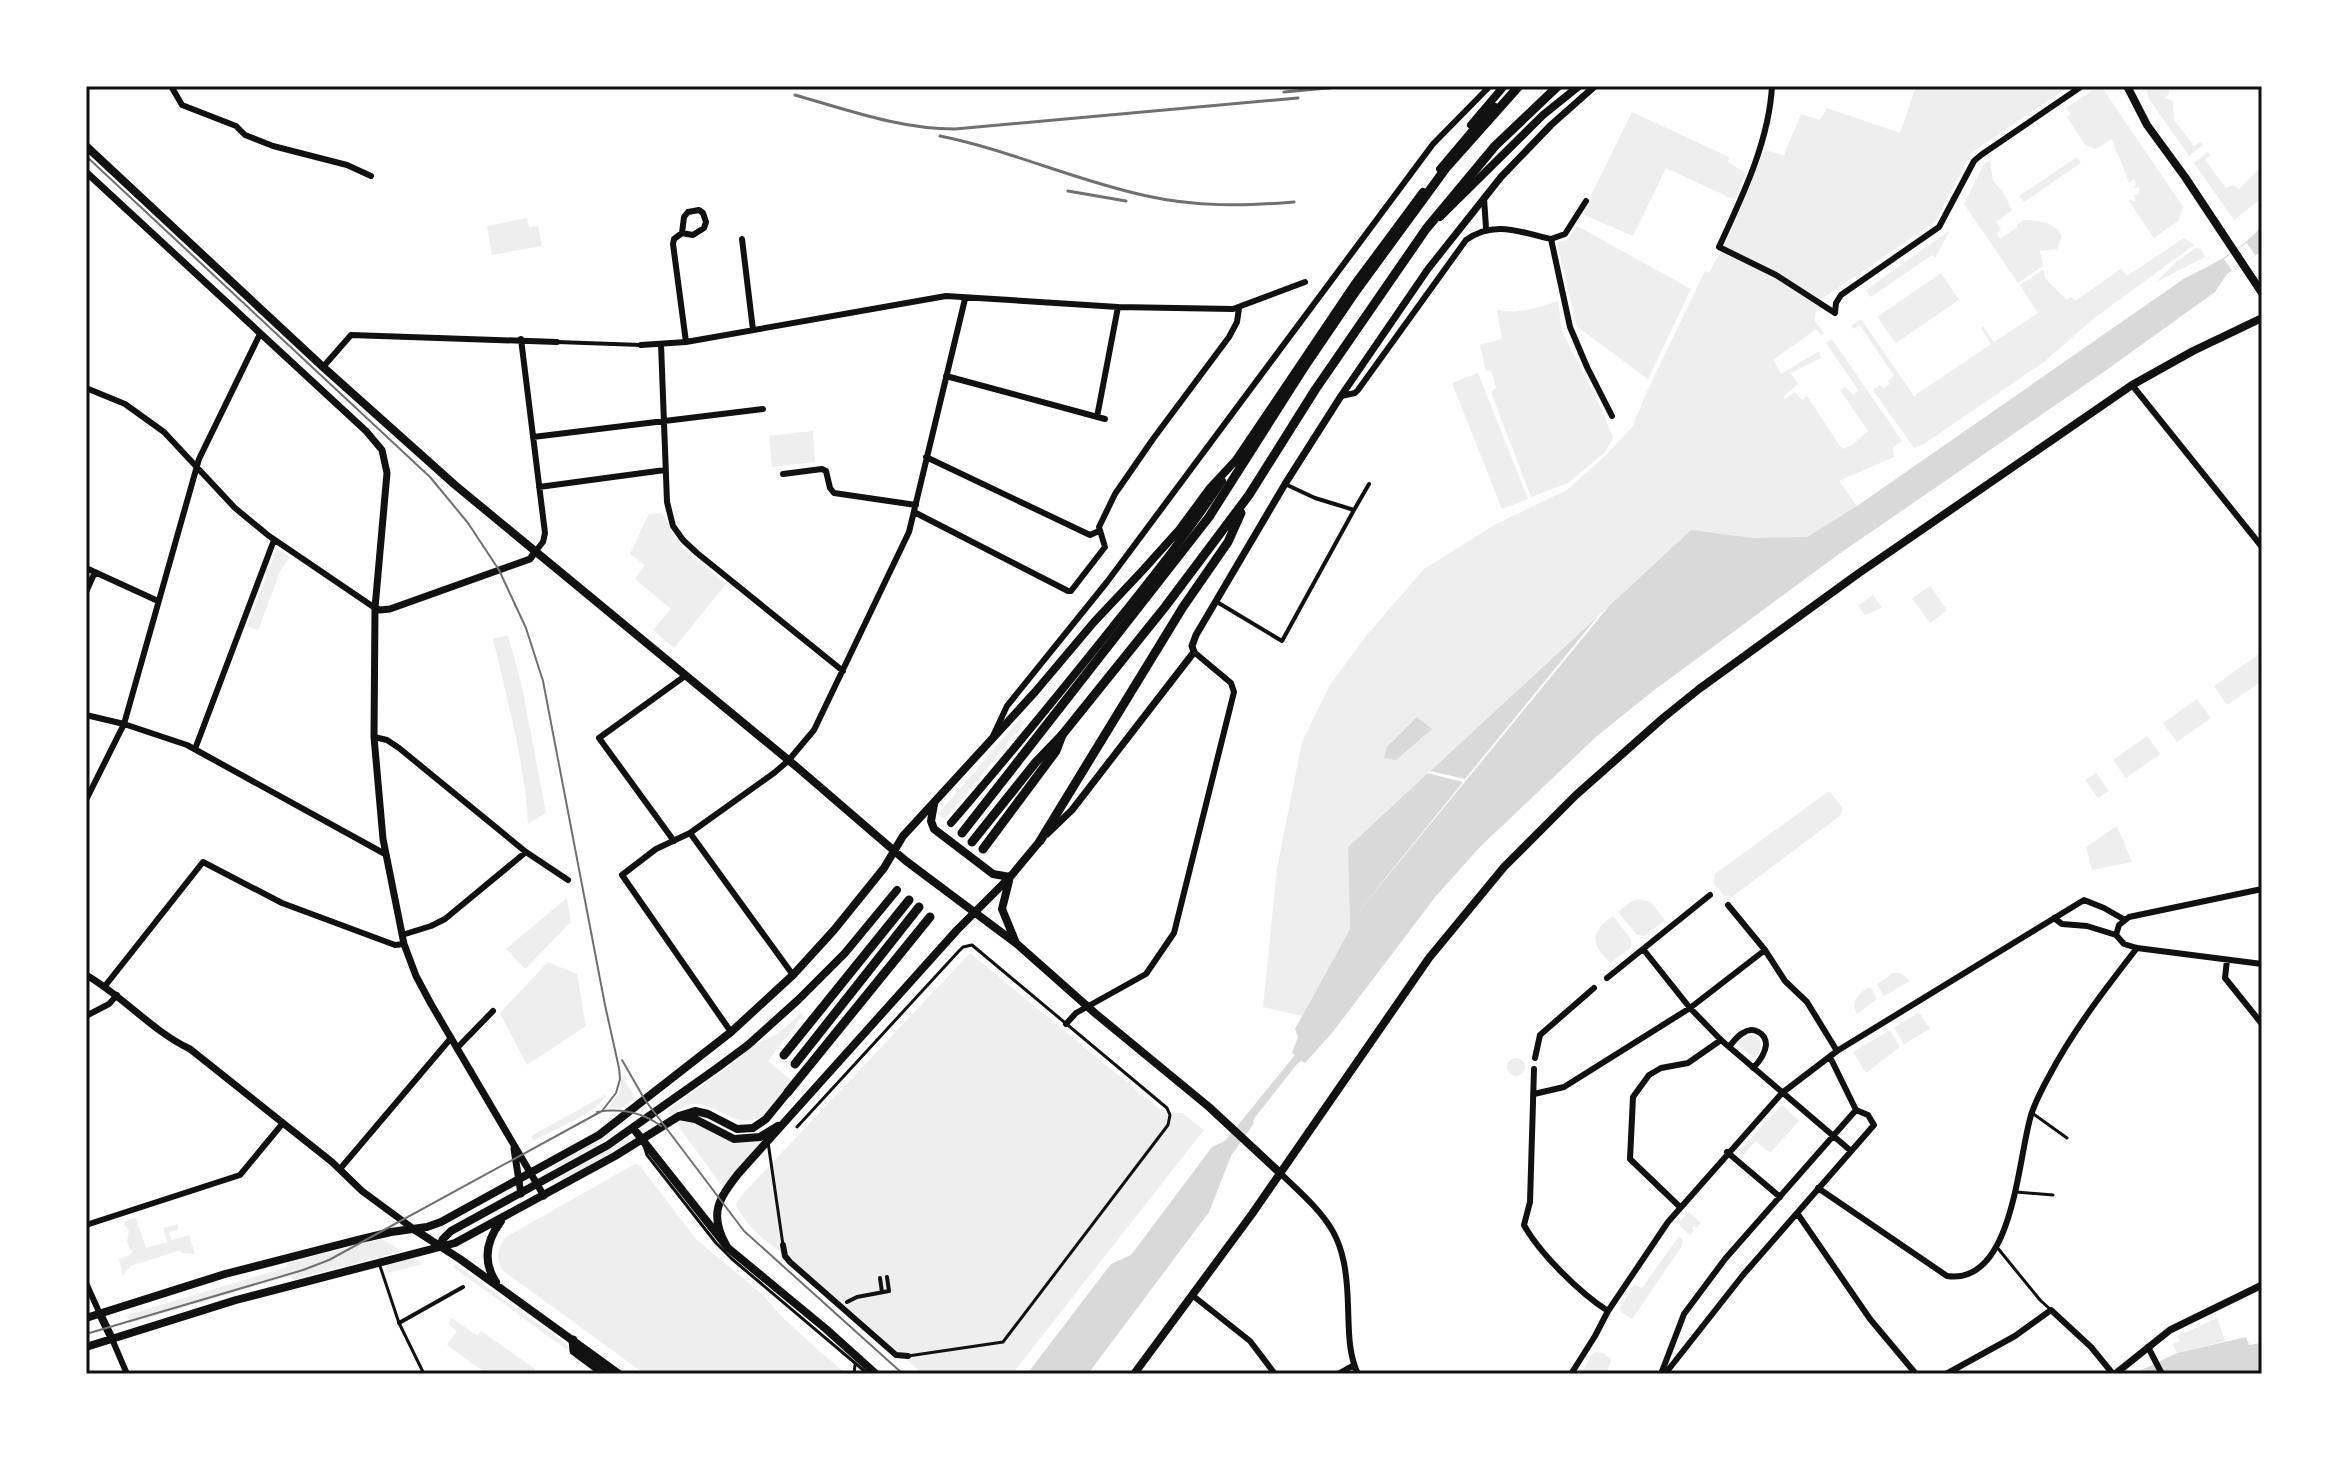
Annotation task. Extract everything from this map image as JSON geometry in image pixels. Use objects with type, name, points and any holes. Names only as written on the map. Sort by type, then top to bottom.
[{"type":"main road","points":[[951,823],[1034,726],[1192,527],[1354,285],[1448,158],[1508,90],[1519,86]]},
{"type":"main road","points":[[972,842],[1165,607],[1249,495],[1315,390],[1426,229],[1495,146],[1558,86]]},
{"type":"main road","points":[[1426,229],[1543,115],[1579,86]]},
{"type":"main road","points":[[2127,86],[2147,125],[2260,290]]},
{"type":"main road","points":[[962,833],[1209,517],[1303,369],[1446,168],[1508,90]]},
{"type":"main road","points":[[86,146],[405,441],[894,850],[1017,944],[1088,1008],[1228,1124],[1280,1173]]},
{"type":"main road","points":[[1134,1374],[1280,1173],[1429,958],[1504,867],[1576,795],[1663,718],[1730,665],[1833,592],[2132,385],[2262,318]]},
{"type":"main road","points":[[86,1318],[225,1274],[374,1235],[415,1230],[441,1222],[618,1122],[731,1032],[793,975],[884,868],[915,823],[1143,570],[1237,459]]},
{"type":"main road","points":[[726,1245],[720,1235],[716,1216],[722,1197],[738,1174],[1040,841],[1183,607],[1228,542],[1249,495]]},
{"type":"main road","points":[[983,849],[1056,751],[1062,735]]},
{"type":"main road","points":[[934,804],[931,821],[934,829],[993,874],[1010,877]]},
{"type":"main road","points":[[1010,877],[1002,909],[1017,944]]},
{"type":"main road","points":[[439,1247],[451,1231],[608,1145],[738,1053],[845,953],[897,890]]},
{"type":"main road","points":[[784,1055],[909,900]]},
{"type":"main road","points":[[795,1064],[919,907]]},
{"type":"main road","points":[[86,1347],[236,1300],[467,1238],[688,1112],[702,1112],[737,1129],[753,1128],[766,1119],[930,917]]},
{"type":"main road","points":[[679,1116],[695,1119],[734,1139],[760,1137],[781,1125]]},
{"type":"main road","points":[[618,1122],[633,1128],[726,1245],[876,1374]]},
{"type":"main road","points":[[501,1289],[491,1273],[486,1254],[494,1231],[504,1218]]},
{"type":"main road","points":[[415,1230],[619,1374]]},
{"type":"main road","points":[[100,1314],[112,1339]]},
{"type":"main road","points":[[573,1340],[574,1351],[605,1374]]},
{"type":"street","points":[[171,86],[182,105],[236,126],[245,135],[273,146],[347,165],[371,176]]},
{"type":"street","points":[[993,736],[1007,706],[1107,582],[1433,144],[1490,86]]},
{"type":"street","points":[[1066,1024],[1076,1013],[1146,974],[1174,933],[1234,692],[1231,683],[1194,652],[1192,646],[1196,635],[1285,484],[1428,269],[1523,153],[1595,86]]},
{"type":"street","points":[[1772,86],[1770,110],[1757,154],[1719,247],[1776,275],[1835,313],[1841,295],[1939,227],[1974,161],[2082,86]]},
{"type":"street","points":[[86,172],[366,431],[382,450],[387,474],[375,608],[374,737],[385,854],[402,935],[416,976],[544,1196]]},
{"type":"street","points":[[1484,198],[1486,228]]},
{"type":"street","points":[[1341,396],[1358,390],[1462,243],[1486,228],[1551,239],[1565,234],[1586,201]]},
{"type":"street","points":[[682,233],[693,235],[704,228],[703,213],[693,209],[688,212],[684,217],[682,233],[673,244],[686,342]]},
{"type":"street","points":[[742,239],[753,330]]},
{"type":"street","points":[[1551,239],[1570,327],[1612,416]]},
{"type":"street","points":[[323,367],[351,335],[661,344],[946,296],[1225,310],[1239,308],[1305,282]]},
{"type":"street","points":[[731,1032],[622,875],[656,849],[690,833],[788,761],[814,730],[909,532],[965,299]]},
{"type":"street","points":[[946,376],[1101,418],[1118,307]]},
{"type":"street","points":[[783,474],[822,469],[826,471],[834,493],[915,508],[1071,591],[1105,547],[1099,527],[1115,494],[1229,337],[1237,322],[1239,308]]},
{"type":"street","points":[[86,800],[124,724],[196,467],[260,334]]},
{"type":"street","points":[[86,388],[125,404],[164,432],[235,508],[274,540],[375,608],[390,609],[530,559],[543,542],[545,533],[521,339]]},
{"type":"street","points":[[661,344],[665,470],[673,526],[683,540],[843,671]]},
{"type":"street","points":[[2132,385],[2262,547]]},
{"type":"street","points":[[533,437],[763,409]]},
{"type":"street","points":[[926,457],[1090,535],[1099,531]]},
{"type":"street","points":[[539,487],[665,470]]},
{"type":"street","points":[[1285,484],[1315,498],[1354,510]]},
{"type":"street","points":[[1217,602],[1282,641],[1369,484]]},
{"type":"street","points":[[195,749],[274,540]]},
{"type":"street","points":[[86,568],[158,601]]},
{"type":"street","points":[[86,592],[95,572]]},
{"type":"street","points":[[1040,841],[1072,810],[1194,652]]},
{"type":"street","points":[[674,841],[599,738],[685,676]]},
{"type":"street","points":[[86,716],[124,724],[195,749],[385,854]]},
{"type":"street","points":[[374,737],[387,740],[399,748],[526,852],[568,880]]},
{"type":"street","points":[[690,833],[793,975]]},
{"type":"street","points":[[402,935],[445,919],[526,852]]},
{"type":"street","points":[[105,986],[203,862],[282,903],[395,945],[404,944]]},
{"type":"street","points":[[2116,935],[2119,925],[2125,920],[2262,889]]},
{"type":"street","points":[[1607,978],[1710,895]]},
{"type":"street","points":[[1571,1374],[1608,1311],[1680,1207],[1782,1093],[1837,1051],[2084,900],[2125,920]]},
{"type":"street","points":[[1728,905],[1765,950],[1785,981],[1807,1002],[1837,1051]]},
{"type":"street","points":[[2054,918],[2062,924],[2087,926],[2116,935],[2124,944],[2137,948],[2262,964]]},
{"type":"street","points":[[1818,1188],[1947,1276],[1956,1278],[1970,1274],[1996,1245],[2011,1213],[2032,1113],[2048,1077],[2091,1009],[2137,948]]},
{"type":"street","points":[[1643,949],[1690,1008],[1721,1040],[1851,1151]]},
{"type":"street","points":[[1534,1094],[1564,1087],[1690,1008],[1765,950]]},
{"type":"street","points":[[2227,960],[2225,978],[2262,1024]]},
{"type":"street","points":[[86,975],[117,995],[175,1042],[190,1049],[340,1169],[362,1191],[415,1230]]},
{"type":"street","points":[[1535,1058],[1540,1035],[1594,988]]},
{"type":"street","points":[[86,1016],[109,1004],[117,995]]},
{"type":"street","points":[[457,1048],[493,1011]]},
{"type":"street","points":[[1729,1047],[1744,1032],[1754,1030],[1760,1033],[1765,1050],[1753,1068]]},
{"type":"street","points":[[340,1169],[451,1038]]},
{"type":"street","points":[[1680,1207],[1630,1159],[1633,1097],[1649,1075],[1661,1068],[1688,1063],[1721,1040]]},
{"type":"street","points":[[1663,1374],[1743,1275],[1874,1125],[1868,1115],[1856,1110],[1830,1057]]},
{"type":"street","points":[[1534,1069],[1530,1202],[1524,1225],[1539,1248],[1608,1311]]},
{"type":"street","points":[[1663,1374],[1684,1314],[1725,1259],[1856,1110]]},
{"type":"street","points":[[86,1225],[240,1175],[283,1123]]},
{"type":"street","points":[[511,1140],[517,1158],[521,1194]]},
{"type":"street","points":[[1727,1152],[1780,1197]]},
{"type":"street","points":[[1280,1173],[1328,1220],[1340,1245],[1347,1278],[1350,1349],[1358,1374]]},
{"type":"street","points":[[1797,1213],[1870,1319],[1916,1374]]},
{"type":"street","points":[[783,1245],[785,1256],[896,1355],[908,1356]]},
{"type":"street","points":[[847,1302],[889,1291],[884,1277]]},
{"type":"street","points":[[86,1283],[100,1314]]},
{"type":"street","points":[[1946,1374],[2015,1336],[2051,1310],[2087,1342],[2114,1374],[2170,1330],[2262,1285]]},
{"type":"street","points":[[399,1323],[463,1287]]},
{"type":"street","points":[[1192,1295],[1250,1341],[1275,1374]]},
{"type":"street","points":[[112,1339],[127,1374]]},
{"type":"street","points":[[2148,1347],[2162,1374]]},
{"type":"street","points":[[1338,1374],[1354,1365]]},
{"type":"lane","points":[[797,1127],[963,947],[972,945],[1167,1108],[1170,1115],[1168,1125],[1003,1342],[908,1356]]},
{"type":"lane","points":[[2032,1113],[2067,1138]]},
{"type":"lane","points":[[642,1139],[645,1152],[716,1243],[854,1358],[868,1374]]},
{"type":"lane","points":[[768,1142],[783,1245]]},
{"type":"lane","points":[[2016,1192],[2053,1195]]},
{"type":"lane","points":[[1996,1245],[2051,1310]]},
{"type":"lane","points":[[379,1262],[399,1323],[424,1374]]},
{"type":"lane","points":[[854,1358],[854,1374]]},
{"type":"shaded area","points":[[1916,86],[2070,86],[1971,153],[1935,222],[1819,301],[1814,320],[1824,333],[1821,335],[1816,329],[1773,360],[1781,374],[1819,351],[1821,358],[1791,373],[1798,384],[1783,397],[1785,399],[1795,392],[1802,400],[1807,396],[1842,449],[1852,445],[1868,431],[1840,390],[1845,387],[1853,395],[1859,391],[1826,343],[1832,339],[1902,441],[1893,447],[1894,457],[1839,481],[1857,506],[1807,537],[1753,539],[1691,530],[1348,847],[1350,929],[1302,1016],[1263,1007],[1277,868],[1302,742],[1330,685],[1366,636],[1424,569],[1496,524],[1567,490],[1633,426],[1705,271],[1709,273],[1730,234],[1764,150],[1784,155],[1801,114],[1820,120],[1827,108],[1900,133]]},
{"type":"shaded area","points":[[2099,86],[2183,207],[2178,221],[2154,238],[2129,201],[2136,201],[2134,195],[2139,194],[2139,187],[2134,188],[2134,179],[2129,183],[2112,139],[2096,149],[2085,145],[2067,117],[2071,114],[2066,108]]},
{"type":"shaded area","points":[[2145,86],[2168,86],[2169,94],[2165,98],[2173,101],[2174,120],[2194,146],[2200,142],[2203,145],[2189,156],[2149,99]]},
{"type":"shaded area","points":[[1632,112],[1729,157],[1728,162],[1746,173],[1735,200],[1666,168],[1633,236],[1582,214]]},
{"type":"shaded area","points":[[2208,152],[2210,155],[2205,160],[2226,188],[2233,185],[2239,189],[2262,166],[2262,198],[2234,220],[2194,163]]},
{"type":"shaded area","points":[[2077,157],[2081,163],[2024,202],[2019,196]]},
{"type":"shaded area","points":[[1990,160],[1993,181],[2012,210],[1996,222],[2001,229],[1997,235],[2000,239],[2024,220],[2049,224],[2061,234],[2057,249],[2040,251],[2043,266],[2018,283],[1964,204],[1984,164]]},
{"type":"shaded area","points":[[527,218],[529,227],[538,226],[542,246],[492,255],[487,226]]},
{"type":"shaded area","points":[[1577,226],[1691,289],[1648,379],[1577,327],[1557,243],[1567,240]]},
{"type":"shaded area","points":[[2262,226],[2262,251],[2227,274],[2215,292],[1839,554],[1597,736],[1480,847],[1436,896],[1332,1033],[1305,1063],[1301,1061],[1297,1064],[1256,1116],[1231,1156],[1209,1212],[1088,1374],[1027,1374],[1111,1264],[1131,1255],[1212,1147],[1225,1141],[1295,1055],[1292,1053],[1298,1037],[1295,1029],[1350,929],[1348,847],[1691,530],[1753,538],[1807,537],[1857,506],[2185,278],[2236,250]]},
{"type":"shaded area","points":[[1950,230],[1935,258],[1932,255],[1871,297],[1866,290]]},
{"type":"shaded area","points":[[2184,238],[2194,245],[2093,319],[2044,362],[1924,444],[1914,448],[1873,390],[1890,384],[1888,380],[1894,376],[1860,325],[1854,329],[1851,326],[1861,319],[1914,396],[1991,344],[1981,328],[1983,326],[1994,342],[2038,313],[2020,285],[2044,269],[2045,278],[2067,300],[2071,297],[2075,301],[2121,269],[2127,276]]},
{"type":"shaded area","points":[[2196,248],[2201,249],[2205,257],[2156,282],[2176,262]]},
{"type":"shaded area","points":[[1941,273],[1959,300],[1896,343],[1877,317]]},
{"type":"shaded area","points":[[1558,301],[1562,331],[1613,438],[1605,452],[1568,483],[1531,497],[1491,392],[1496,388],[1491,370],[1486,371],[1480,345],[1502,339],[1497,310],[1521,311]]},
{"type":"shaded area","points":[[1478,373],[1528,499],[1502,509],[1452,383]]},
{"type":"shaded area","points":[[813,431],[815,462],[772,467],[769,436]]},
{"type":"shaded area","points":[[662,513],[682,548],[726,584],[674,648],[653,630],[671,609],[635,579],[645,565],[630,554],[649,514]]},
{"type":"shaded area","points":[[277,549],[290,557],[281,569],[258,630],[247,626]]},
{"type":"shaded area","points":[[1930,586],[1947,610],[1930,623],[1912,598]]},
{"type":"shaded area","points":[[1873,595],[1882,608],[1865,615],[1858,606]]},
{"type":"shaded area","points":[[508,635],[522,687],[546,813],[528,824],[519,754],[493,639]]},
{"type":"shaded area","points":[[2262,652],[2262,666],[2258,669],[2262,681],[2227,705],[2214,686]]},
{"type":"shaded area","points":[[2197,699],[2211,718],[2177,742],[2163,723]]},
{"type":"shaded area","points":[[1417,717],[1432,729],[1396,760],[1384,758],[1387,747]]},
{"type":"shaded area","points":[[1020,719],[1025,722],[945,819],[938,814]]},
{"type":"shaded area","points":[[2147,736],[2160,754],[2126,778],[2113,760]]},
{"type":"shaded area","points":[[2096,773],[2109,791],[2098,798],[2085,780]]},
{"type":"shaded area","points":[[1829,791],[1843,808],[1840,816],[1732,897],[1724,896],[1714,883],[1715,874]]},
{"type":"shaded area","points":[[2117,826],[2132,862],[2092,870],[2086,847]]},
{"type":"shaded area","points":[[567,898],[571,922],[525,969],[506,949]]},
{"type":"shaded area","points":[[1638,899],[1651,902],[1665,920],[1645,936],[1637,935],[1618,912]]},
{"type":"shaded area","points":[[1613,916],[1631,939],[1631,947],[1610,963],[1599,950],[1595,938],[1600,928]]},
{"type":"shaded area","points":[[970,953],[1163,1112],[1182,1113],[1204,1130],[1012,1374],[923,1374],[790,1258],[759,1235],[736,1205],[740,1197]]},
{"type":"shaded area","points":[[548,962],[577,974],[586,1026],[527,1065],[500,1013]]},
{"type":"shaded area","points":[[1893,973],[1901,973],[1910,981],[1884,996],[1877,984]]},
{"type":"shaded area","points":[[1868,988],[1877,999],[1857,1014],[1854,1006],[1856,999]]},
{"type":"shaded area","points":[[1919,1012],[1930,1029],[1904,1044],[1894,1028]]},
{"type":"shaded area","points":[[801,1013],[803,1015],[768,1061],[792,1081],[764,1115],[745,1121],[711,1107],[693,1104],[670,1115],[667,1110],[757,1043],[776,1035]]},
{"type":"shaded area","points":[[1890,1030],[1900,1047],[1866,1073],[1853,1052]]},
{"type":"shaded area","points":[[1751,1035],[1757,1037],[1761,1045],[1755,1059],[1736,1043]]},
{"type":"shaded area","points":[[1512,1058],[1520,1058],[1525,1067],[1523,1074],[1512,1076],[1507,1071],[1507,1063]]},
{"type":"shaded area","points":[[622,1076],[635,1098],[623,1108],[609,1108],[619,1093]]},
{"type":"shaded area","points":[[605,1095],[600,1103],[572,1122],[534,1141],[531,1136]]},
{"type":"shaded area","points":[[1782,1105],[1799,1121],[1770,1153],[1756,1141],[1743,1155],[1739,1151]]},
{"type":"shaded area","points":[[679,1121],[738,1140],[764,1139],[723,1187],[676,1123]]},
{"type":"shaded area","points":[[614,1131],[620,1131],[555,1169],[554,1166]]},
{"type":"shaded area","points":[[629,1137],[631,1140],[627,1143],[562,1181],[560,1178]]},
{"type":"shaded area","points":[[635,1164],[640,1166],[696,1239],[762,1294],[817,1349],[850,1374],[645,1374],[502,1270],[498,1253],[506,1237]]},
{"type":"shaded area","points":[[1689,1212],[1701,1223],[1697,1228],[1692,1228],[1694,1231],[1690,1235],[1679,1222]]},
{"type":"shaded area","points":[[136,1218],[146,1248],[167,1242],[163,1228],[178,1224],[178,1230],[169,1232],[172,1240],[189,1235],[195,1254],[182,1253],[181,1250],[130,1266],[123,1276],[119,1259],[133,1252],[127,1241],[129,1231],[124,1224]]},
{"type":"shaded area","points":[[1679,1236],[1683,1240],[1682,1246],[1632,1319],[1621,1312],[1620,1308],[1634,1285],[1642,1288]]},
{"type":"shaded area","points":[[382,1239],[402,1251],[293,1280],[291,1276],[130,1323],[127,1315],[287,1267],[287,1263]]},
{"type":"shaded area","points":[[414,1258],[423,1264],[387,1273],[388,1265]]},
{"type":"shaded area","points":[[455,1264],[569,1348],[566,1349],[453,1267]]},
{"type":"shaded area","points":[[452,1318],[477,1336],[481,1331],[535,1369],[531,1374],[487,1374],[447,1345],[457,1331],[448,1324]]},
{"type":"shaded area","points":[[2217,1318],[2225,1341],[2177,1353],[2173,1344],[2180,1341],[2178,1336]]},
{"type":"shaded area","points":[[2246,1337],[2249,1345],[2262,1343],[2262,1374],[2133,1374],[2177,1353]]},
{"type":"shaded area","points":[[1604,1353],[1611,1360],[1606,1374],[1581,1374],[1592,1354]]},
{"type":"pier","points":[[2247,243],[2255,255],[2232,271],[2224,259]]},
{"type":"pier","points":[[1609,606],[1350,922],[1463,782],[1427,773],[1430,771],[1465,779]]},
{"type":"tram line","points":[[86,156],[430,477],[468,523],[499,570],[526,628],[543,681],[620,1079],[616,1093],[602,1111],[329,1260],[86,1334]]},
{"type":"tram line","points":[[622,1060],[645,1100],[744,1231],[903,1374]]},
{"type":"tram line","points":[[597,1112],[631,1112],[661,1126]]},
{"type":"railway","points":[[1284,92],[1349,86]]},
{"type":"railway","points":[[795,95],[894,122],[955,129],[1298,98]]},
{"type":"railway","points":[[940,136],[992,149],[1121,190],[1165,200],[1220,205],[1294,202]]},
{"type":"railway","points":[[1068,191],[1126,201]]}]
